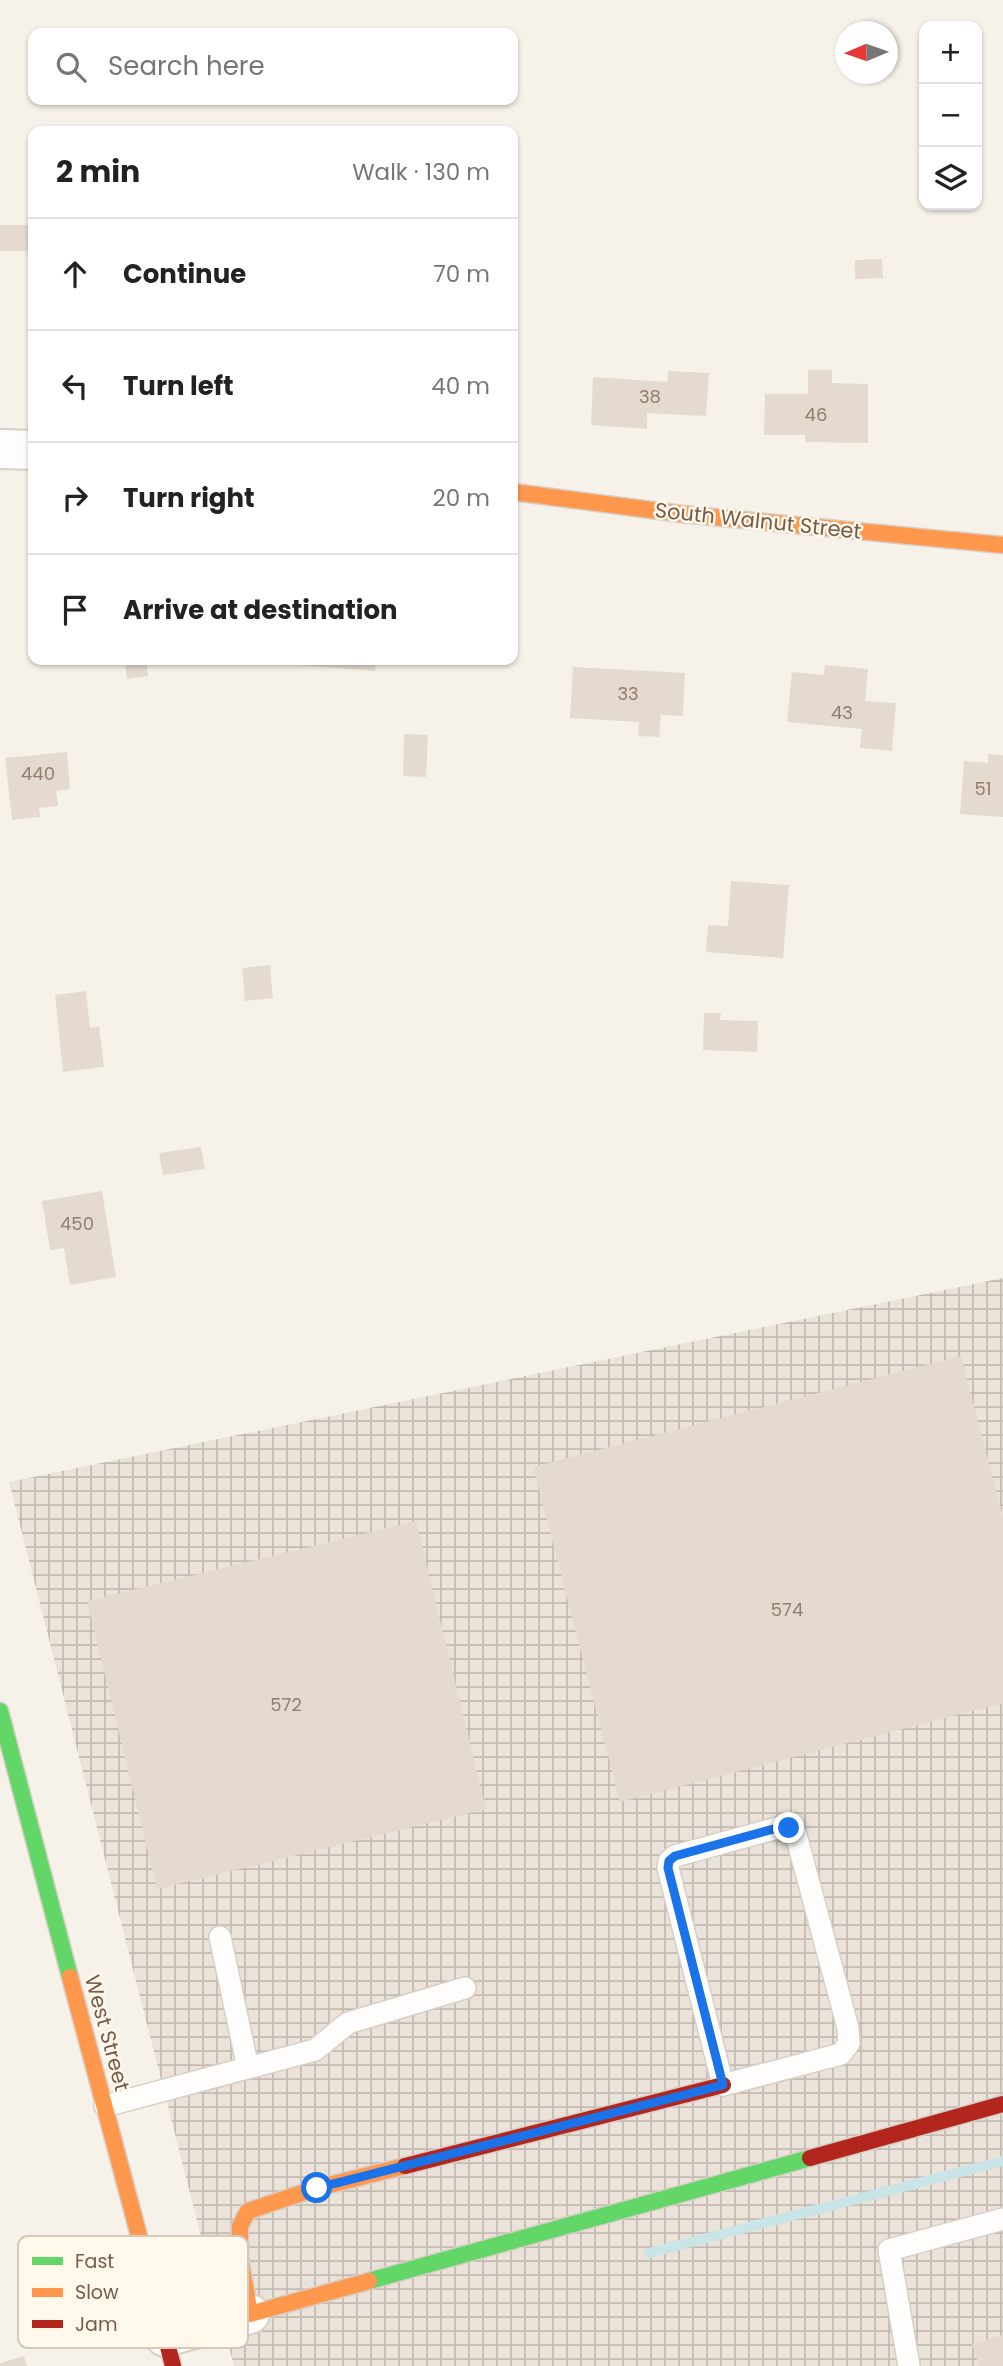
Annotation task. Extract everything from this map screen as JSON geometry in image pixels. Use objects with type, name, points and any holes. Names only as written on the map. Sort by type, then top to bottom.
[{"type":"street","points":[[0,449],[28,450]]},
{"type":"street","name":"South Walnut Street","points":[[518,493],[682,514],[1003,545]]},
{"type":"street","name":"West Street","points":[[0,1712],[139,2236]]},
{"type":"street","points":[[240,2236],[240,2226],[248,2211],[317,2188],[723,2085]]},
{"type":"street","points":[[248,2303],[250,2314],[1003,2104]]},
{"type":"lane","points":[[781,1827],[789,1828],[796,1835],[848,2028],[849,2043],[841,2054],[723,2085],[668,1868],[669,1861],[675,1856],[781,1827]]},
{"type":"lane","points":[[220,1937],[248,2068]]},
{"type":"lane","points":[[105,2106],[315,2050],[348,2023],[465,1988]]},
{"type":"lane","points":[[909,2366],[889,2250],[1003,2219]]},
{"type":"shaded area","points":[[1003,1278],[1003,2366],[234,2366],[229,2348],[248,2348],[248,2236],[201,2236],[9,1482]]},
{"type":"building","points":[[0,225],[28,225],[28,251],[0,251]]},
{"type":"building","points":[[882,259],[883,278],[855,279],[855,260]]},
{"type":"building","points":[[808,370],[832,370],[832,383],[868,384],[868,443],[805,442],[805,435],[764,435],[765,394],[808,394]]},
{"type":"building","points":[[668,371],[709,373],[706,416],[647,413],[647,429],[591,425],[593,377],[667,382]]},
{"type":"building","points":[[126,665],[147,665],[148,676],[127,679]]},
{"type":"building","points":[[299,665],[376,665],[375,671]]},
{"type":"building","points":[[825,665],[868,669],[865,701],[896,703],[892,751],[860,748],[862,729],[787,722],[792,672],[824,675]]},
{"type":"building","points":[[573,667],[685,673],[683,716],[661,715],[659,737],[638,736],[639,722],[570,718]]},
{"type":"building","points":[[404,734],[428,735],[426,777],[403,776]]},
{"type":"building","points":[[67,752],[70,789],[56,791],[58,806],[39,808],[40,817],[12,820],[5,758]]},
{"type":"building","points":[[988,754],[1003,755],[1003,817],[960,814],[964,761],[988,763]]},
{"type":"building","points":[[731,881],[789,885],[783,958],[706,952],[708,925],[728,926]]},
{"type":"building","points":[[270,965],[273,998],[245,1001],[242,968]]},
{"type":"building","points":[[86,991],[90,1028],[99,1027],[104,1067],[63,1072],[55,995]]},
{"type":"building","points":[[704,1013],[721,1013],[720,1020],[758,1021],[757,1052],[703,1050]]},
{"type":"building","points":[[201,1147],[205,1169],[163,1175],[159,1153]]},
{"type":"building","points":[[102,1191],[116,1277],[70,1285],[64,1248],[50,1250],[42,1201]]},
{"type":"building","points":[[961,1356],[1003,1517],[1003,1703],[620,1802],[533,1467]]},
{"type":"building","points":[[416,1521],[486,1809],[157,1889],[87,1601]]},
{"type":"building","points":[[1003,2335],[1003,2366],[979,2366],[972,2344]]},
{"type":"building","points":[[24,2356],[27,2366],[0,2366],[0,2363]]},
{"type":"waterway","points":[[649,2253],[1003,2161]]},
{"type":"traffic: fast","points":[[0,1711],[70,1977]]},
{"type":"traffic: fast","points":[[369,2281],[810,2158]]},
{"type":"traffic: slow","points":[[518,493],[682,514],[1003,545]]},
{"type":"traffic: slow","points":[[70,1977],[139,2236]]},
{"type":"traffic: slow","points":[[240,2236],[240,2226],[248,2211],[317,2188],[405,2166]]},
{"type":"traffic: slow","points":[[248,2303],[250,2314],[369,2281]]},
{"type":"traffic: jam","points":[[405,2166],[723,2085]]},
{"type":"traffic: jam","points":[[810,2158],[1003,2104]]},
{"type":"traffic: jam","points":[[168,2348],[173,2366]]},
{"type":"route","points":[[317,2188],[723,2085],[668,1868],[669,1861],[675,1856],[781,1827],[789,1828]]}]
